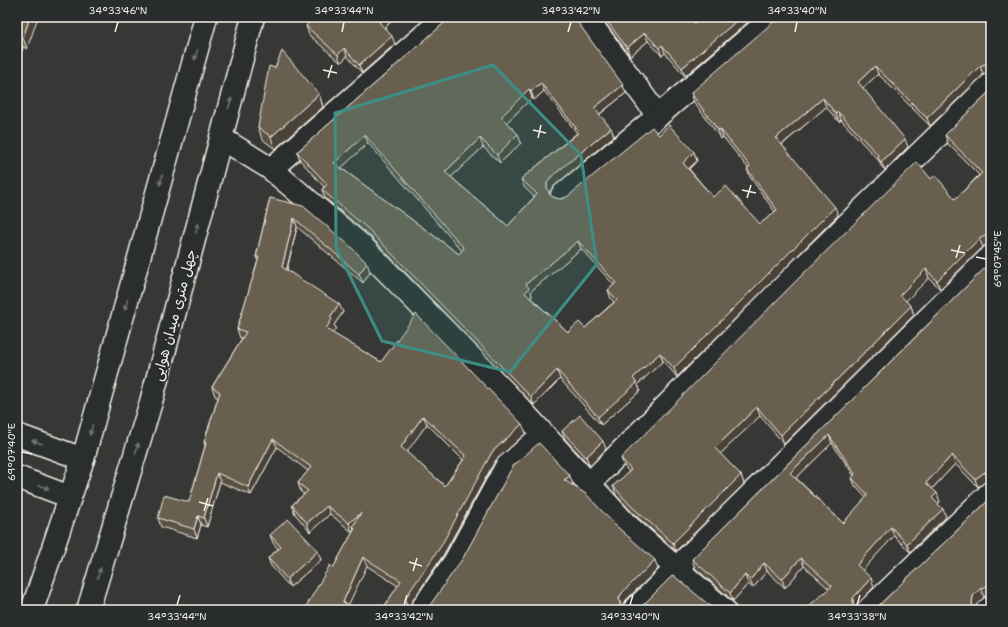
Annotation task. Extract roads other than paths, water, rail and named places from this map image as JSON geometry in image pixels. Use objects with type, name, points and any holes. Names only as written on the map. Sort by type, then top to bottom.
[{"type":"street","points":[[32,610],[83,459],[206,17]]},
{"type":"street","name":"چهل متری میدان هوایی","points":[[88,610],[151,402],[253,17]]},
{"type":"street","points":[[271,169],[445,17]]},
{"type":"street","points":[[586,17],[658,116]]},
{"type":"street","points":[[562,195],[658,116],[773,17]]},
{"type":"street","points":[[589,484],[794,276],[991,84]]},
{"type":"street","points":[[221,138],[271,169],[362,246],[505,392],[626,524],[724,610]]},
{"type":"street","points":[[634,610],[991,256]]},
{"type":"street","points":[[420,610],[455,560],[506,467],[543,434]]},
{"type":"street","points":[[17,435],[83,459]]},
{"type":"street","points":[[17,477],[70,497]]},
{"type":"street","points":[[868,610],[991,492]]},
{"type":"street","points":[[987,610],[991,607]]}]
